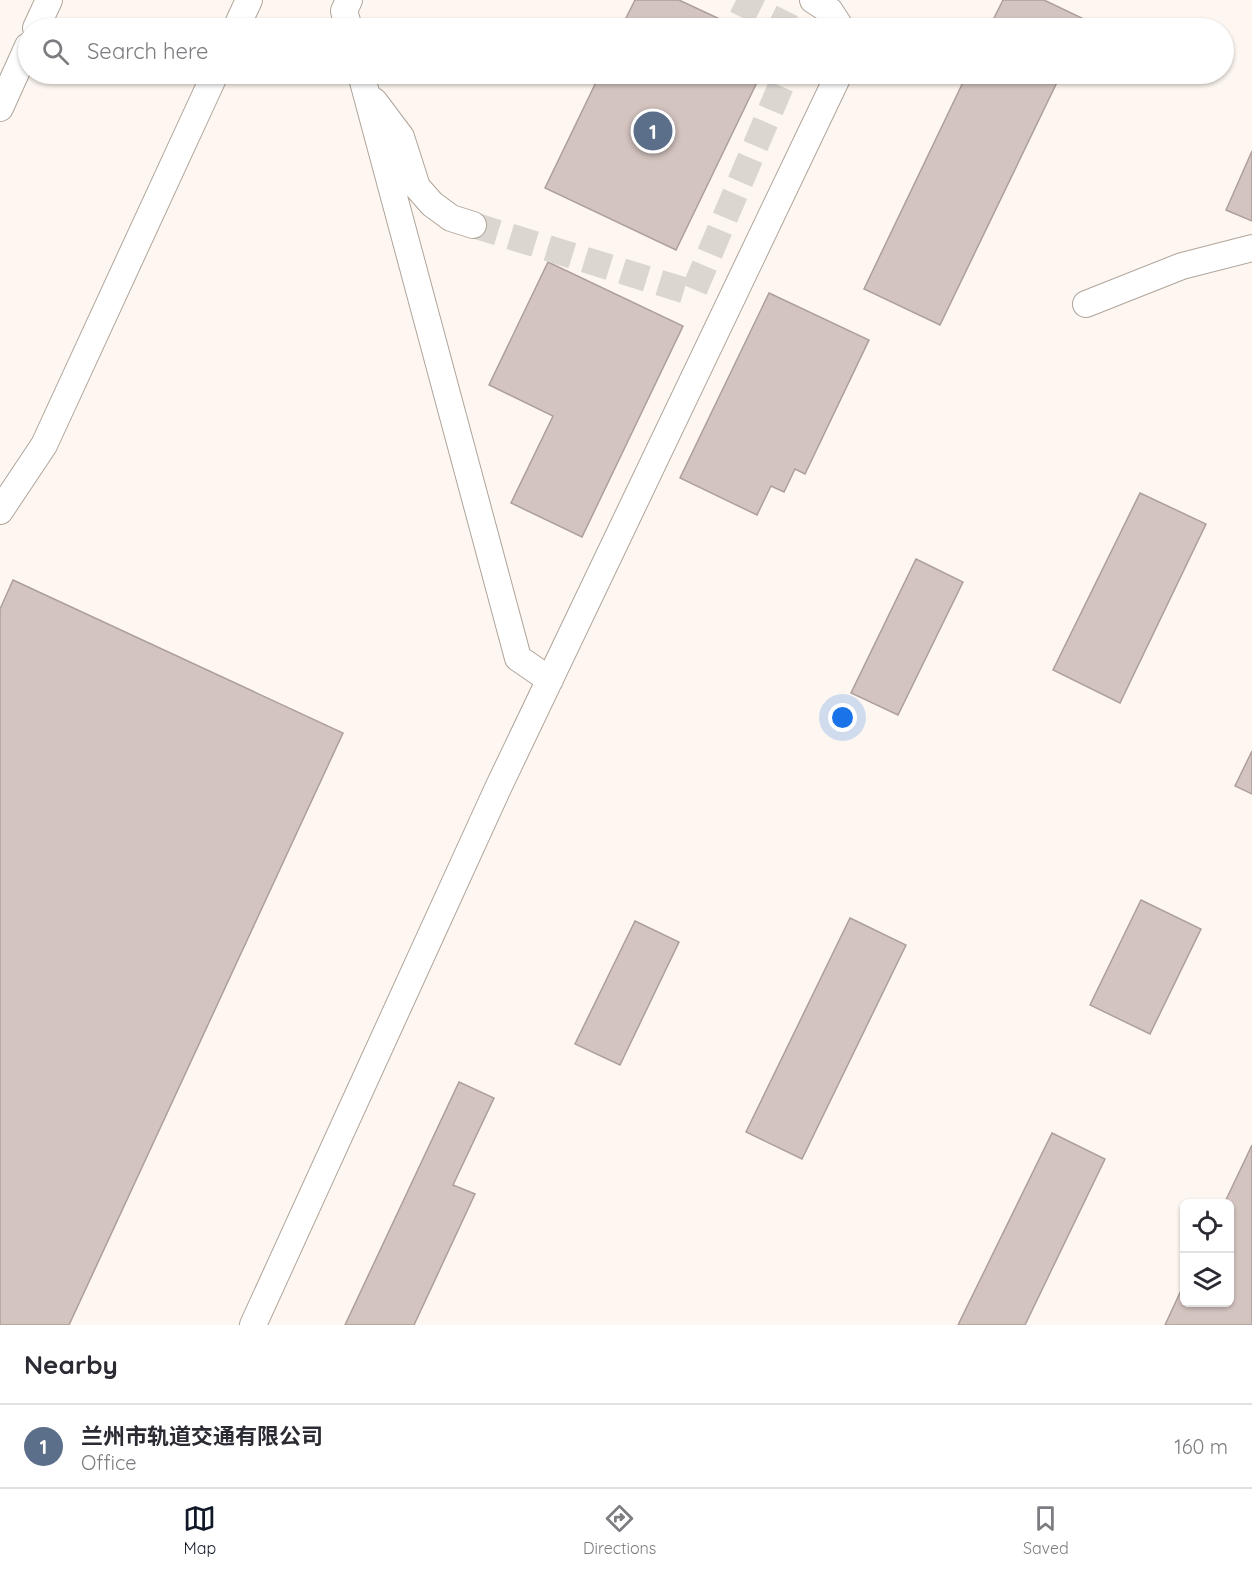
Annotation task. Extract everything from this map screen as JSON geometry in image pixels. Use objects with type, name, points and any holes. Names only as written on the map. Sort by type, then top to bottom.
[{"type":"street","points":[[41,18],[50,0]]},
{"type":"street","points":[[241,18],[249,0]]},
{"type":"street","points":[[346,18],[344,11],[349,0]]},
{"type":"street","points":[[813,0],[830,10],[835,18]]},
{"type":"street","points":[[0,108],[18,68]]},
{"type":"street","points":[[0,511],[44,445],[210,84]]},
{"type":"street","points":[[364,84],[518,658],[550,680]]},
{"type":"street","points":[[365,84],[401,137],[417,187],[432,204],[451,218],[473,225]]},
{"type":"street","points":[[253,1325],[550,680],[833,84]]},
{"type":"street","points":[[1086,304],[1182,266],[1252,248]]},
{"type":"building","points":[[635,0],[679,0],[718,18],[626,18]]},
{"type":"building","points":[[1003,0],[1044,0],[1082,18],[994,18]]},
{"type":"building","points":[[595,84],[756,84],[676,250],[545,188]]},
{"type":"building","points":[[962,84],[1056,84],[940,325],[864,289]]},
{"type":"building","points":[[1252,151],[1252,221],[1226,210]]},
{"type":"building","points":[[548,262],[683,326],[582,537],[511,503],[553,416],[489,385]]},
{"type":"building","points":[[769,293],[869,340],[805,474],[795,469],[784,492],[771,486],[757,515],[680,478]]},
{"type":"building","points":[[1140,493],[1206,524],[1120,703],[1053,670]]},
{"type":"building","points":[[916,559],[963,582],[898,715],[851,693]]},
{"type":"building","points":[[13,580],[343,733],[69,1325],[0,1325],[0,609]]},
{"type":"building","points":[[1252,751],[1252,794],[1235,786]]},
{"type":"building","points":[[1141,900],[1201,929],[1150,1034],[1090,1005]]},
{"type":"building","points":[[850,918],[906,945],[802,1159],[746,1132]]},
{"type":"building","points":[[635,921],[679,942],[620,1065],[575,1044]]},
{"type":"building","points":[[459,1082],[494,1098],[453,1185],[475,1194],[414,1325],[345,1325]]},
{"type":"building","points":[[1052,1133],[1105,1159],[1025,1325],[958,1325]]},
{"type":"building","points":[[1252,1145],[1252,1325],[1165,1325],[1180,1293],[1180,1307],[1234,1307],[1234,1199],[1226,1199]]},
{"type":"tunnel","points":[[736,0],[772,18]]},
{"type":"tunnel","points":[[473,225],[693,293],[782,84]]},
{"type":"place","name":"兰州市轨道交通有限公司","points":[[653,131]]}]
